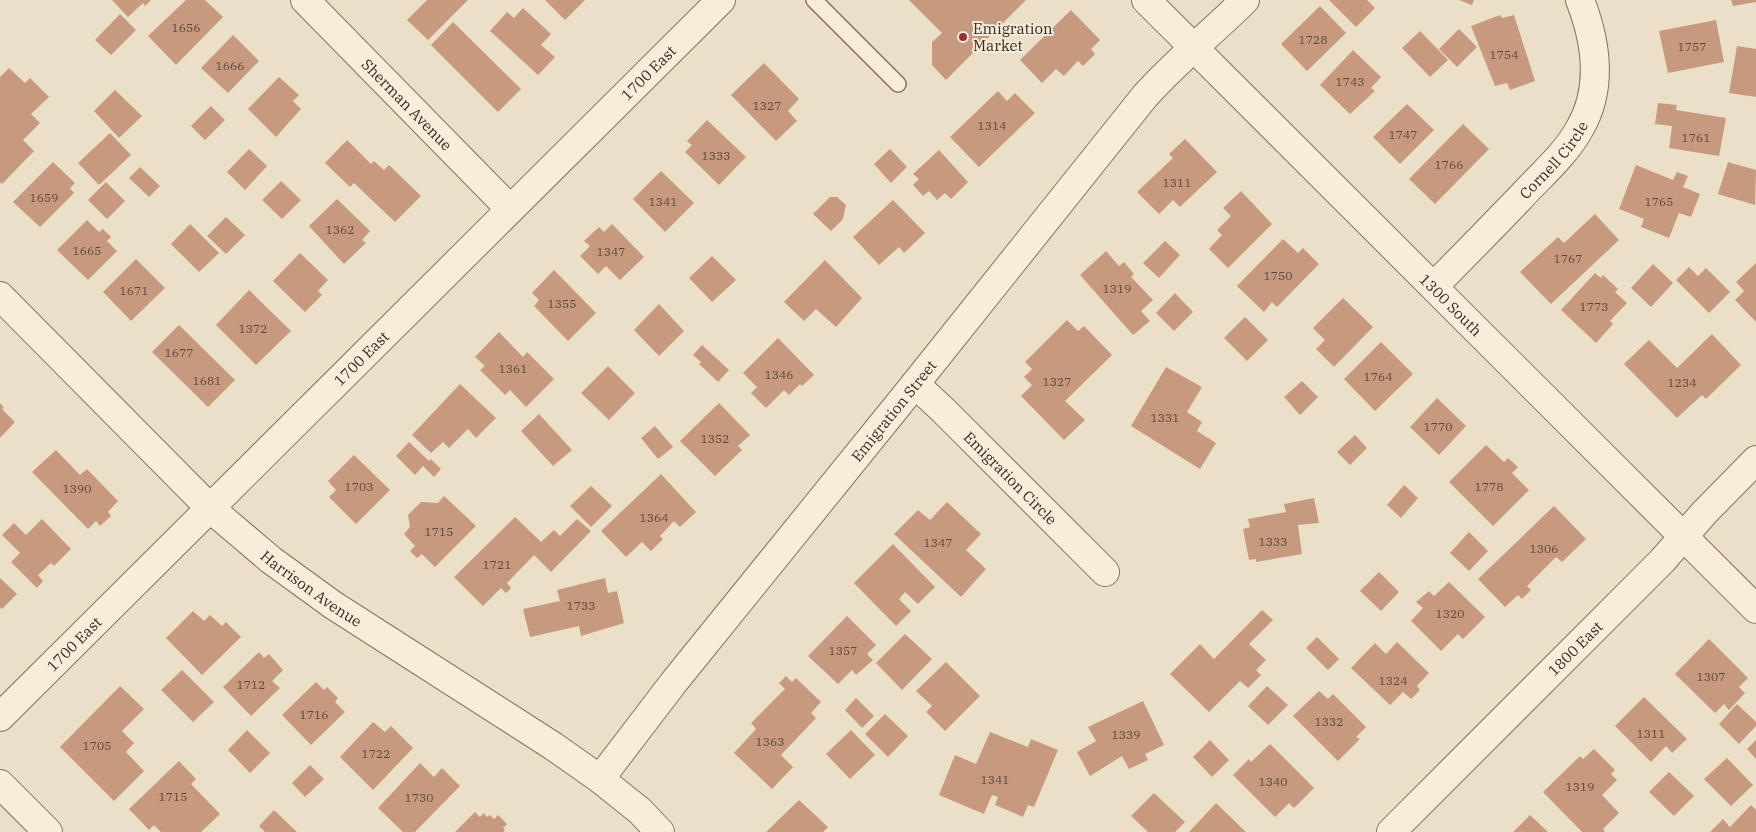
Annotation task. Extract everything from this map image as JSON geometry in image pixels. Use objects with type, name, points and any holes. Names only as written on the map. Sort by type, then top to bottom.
[{"type":"street","name":"Sherman Avenue","points":[[305,0],[510,210]]},
{"type":"street","name":"1700 East","points":[[0,718],[721,0]]},
{"type":"street","name":"1300 South","points":[[1146,0],[1756,609]]},
{"type":"street","points":[[1194,47],[1244,0]]},
{"type":"street","name":"Cornell Circle","points":[[1434,286],[1560,156],[1580,128],[1588,112],[1593,93],[1595,71],[1594,48],[1589,23],[1580,0]]},
{"type":"street","name":"Emigration Street","points":[[600,779],[674,682],[1145,96],[1167,71],[1194,47]]},
{"type":"street","name":"Harrison Avenue","points":[[0,296],[211,509],[271,560],[333,605],[553,746],[600,779],[640,811],[660,832]]},
{"type":"street","name":"Emigration Circle","points":[[915,384],[1105,572]]},
{"type":"street","name":"1800 East","points":[[1391,832],[1662,561],[1704,513],[1756,460]]},
{"type":"street","points":[[0,784],[48,832]]},
{"type":"lane","points":[[814,0],[898,84]]},
{"type":"building","points":[[112,0],[151,0],[145,6],[143,3],[128,17]]},
{"type":"building","points":[[186,0],[205,0],[223,17],[176,65],[148,36]]},
{"type":"building","points":[[427,0],[468,0],[428,40],[407,20]]},
{"type":"building","points":[[545,0],[585,0],[565,20]]},
{"type":"building","name":"Emigration Market","points":[[909,0],[1026,0],[946,80],[932,65],[932,42],[942,33]]},
{"type":"building","points":[[1329,0],[1367,0],[1375,8],[1356,27]]},
{"type":"building","points":[[1459,0],[1474,0],[1472,5]]},
{"type":"building","points":[[1731,0],[1756,0],[1756,2],[1733,6]]},
{"type":"building","points":[[1320,6],[1346,33],[1307,71],[1281,44]]},
{"type":"building","points":[[523,8],[551,34],[541,45],[555,57],[538,75],[490,31],[507,12],[514,18]]},
{"type":"building","points":[[1071,10],[1100,40],[1091,49],[1095,54],[1083,66],[1078,61],[1064,76],[1056,69],[1042,83],[1020,60]]},
{"type":"building","points":[[120,14],[136,30],[111,55],[95,40]]},
{"type":"building","points":[[1500,15],[1502,18],[1514,15],[1535,81],[1510,90],[1507,83],[1495,86],[1471,26]]},
{"type":"building","points":[[1716,20],[1724,62],[1668,73],[1659,31]]},
{"type":"building","points":[[453,22],[521,89],[498,112],[431,45]]},
{"type":"building","points":[[1459,29],[1477,47],[1457,67],[1439,49]]},
{"type":"building","points":[[1420,31],[1448,60],[1430,77],[1402,48]]},
{"type":"building","points":[[233,35],[259,61],[228,93],[201,68]]},
{"type":"building","points":[[1737,46],[1756,49],[1756,97],[1729,93]]},
{"type":"building","points":[[1353,50],[1381,77],[1371,88],[1375,91],[1350,114],[1320,85]]},
{"type":"building","points":[[764,63],[799,99],[788,111],[797,121],[776,141],[731,95]]},
{"type":"building","points":[[9,68],[25,83],[30,78],[49,97],[31,114],[40,123],[23,140],[34,151],[2,184],[0,182],[0,77]]},
{"type":"building","points":[[279,77],[299,95],[293,101],[301,109],[276,137],[248,109]]},
{"type":"building","points":[[115,90],[142,116],[119,138],[94,111]]},
{"type":"building","points":[[998,91],[1007,101],[1015,93],[1035,113],[979,167],[950,137]]},
{"type":"building","points":[[1658,103],[1677,105],[1676,110],[1726,118],[1719,156],[1669,148],[1672,126],[1655,124]]},
{"type":"building","points":[[1407,104],[1434,130],[1400,164],[1373,137]]},
{"type":"building","points":[[211,106],[225,120],[205,140],[191,126]]},
{"type":"building","points":[[707,120],[746,157],[719,185],[685,152],[692,145],[687,141]]},
{"type":"building","points":[[1463,124],[1489,149],[1435,204],[1409,179]]},
{"type":"building","points":[[110,133],[131,155],[99,185],[78,163]]},
{"type":"building","points":[[1185,139],[1217,172],[1180,207],[1173,200],[1159,214],[1137,192],[1173,158],[1169,154]]},
{"type":"building","points":[[347,140],[371,164],[374,161],[384,170],[389,165],[421,196],[395,222],[354,183],[350,187],[325,163]]},
{"type":"building","points":[[249,149],[267,166],[245,190],[227,172]]},
{"type":"building","points":[[890,149],[907,167],[891,183],[874,164]]},
{"type":"building","points":[[939,150],[968,182],[951,199],[945,193],[937,200],[929,191],[923,196],[913,185],[919,179],[913,174]]},
{"type":"building","points":[[53,162],[75,183],[70,188],[74,193],[40,227],[13,202]]},
{"type":"building","points":[[1728,162],[1756,170],[1755,205],[1718,194]]},
{"type":"building","points":[[1636,165],[1673,180],[1677,172],[1688,176],[1683,187],[1700,194],[1691,217],[1679,213],[1669,238],[1641,227],[1644,219],[1619,209]]},
{"type":"building","points":[[140,167],[160,186],[149,197],[129,178]]},
{"type":"building","points":[[661,171],[694,203],[665,232],[633,199]]},
{"type":"building","points":[[281,181],[301,200],[282,219],[262,200]]},
{"type":"building","points":[[106,182],[125,201],[107,219],[88,200]]},
{"type":"building","points":[[1241,191],[1272,224],[1228,268],[1209,249],[1222,235],[1217,230],[1231,216],[1223,208]]},
{"type":"building","points":[[830,197],[837,197],[846,205],[843,219],[831,231],[813,214]]},
{"type":"building","points":[[337,199],[370,231],[362,240],[366,243],[344,264],[309,226]]},
{"type":"building","points":[[893,200],[925,233],[904,253],[899,247],[879,265],[853,237]]},
{"type":"building","points":[[1595,214],[1619,240],[1551,304],[1520,272],[1558,237],[1564,243]]},
{"type":"building","points":[[226,217],[245,235],[226,254],[207,236]]},
{"type":"building","points":[[87,220],[99,232],[103,229],[111,237],[107,241],[117,251],[88,280],[57,250]]},
{"type":"building","points":[[190,224],[219,253],[199,272],[171,244]]},
{"type":"building","points":[[612,224],[644,257],[620,280],[606,266],[598,274],[580,256],[590,246],[584,241],[599,227],[604,232]]},
{"type":"building","points":[[1283,239],[1298,253],[1303,248],[1319,264],[1277,307],[1272,302],[1264,312],[1237,286]]},
{"type":"building","points":[[1165,241],[1180,255],[1159,278],[1143,263]]},
{"type":"building","points":[[1106,251],[1119,266],[1124,262],[1134,274],[1131,277],[1153,300],[1141,311],[1150,321],[1133,335],[1080,275]]},
{"type":"building","points":[[300,253],[328,280],[318,291],[322,295],[305,312],[273,281]]},
{"type":"building","points":[[712,256],[736,280],[712,302],[689,278]]},
{"type":"building","points":[[136,259],[165,288],[131,321],[103,292]]},
{"type":"building","points":[[825,260],[862,298],[836,327],[816,309],[804,321],[784,302]]},
{"type":"building","points":[[1756,263],[1756,322],[1735,300],[1744,291],[1736,282]]},
{"type":"building","points":[[1653,264],[1673,283],[1651,307],[1631,288]]},
{"type":"building","points":[[1689,267],[1698,276],[1706,268],[1730,292],[1709,313],[1676,280]]},
{"type":"building","points":[[554,270],[596,313],[568,341],[534,306],[539,300],[532,293]]},
{"type":"building","points":[[1595,273],[1601,278],[1603,275],[1618,289],[1615,292],[1627,303],[1610,321],[1613,324],[1596,343],[1561,310]]},
{"type":"building","points":[[249,290],[291,331],[256,365],[216,325]]},
{"type":"building","points":[[1175,293],[1193,312],[1174,331],[1156,313]]},
{"type":"building","points":[[1343,298],[1373,327],[1334,367],[1316,349],[1325,340],[1313,328]]},
{"type":"building","points":[[659,304],[684,331],[659,356],[634,330]]},
{"type":"building","points":[[1245,317],[1268,340],[1247,361],[1224,338]]},
{"type":"building","points":[[1067,320],[1078,331],[1084,326],[1112,355],[1065,401],[1085,420],[1064,440],[1021,396],[1032,385],[1024,377],[1032,369],[1025,362]]},
{"type":"building","points":[[179,325],[235,380],[208,407],[152,352]]},
{"type":"building","points":[[499,332],[523,357],[527,352],[554,379],[526,407],[510,390],[505,395],[480,370],[485,366],[475,357]]},
{"type":"building","points":[[1712,334],[1741,365],[1706,399],[1702,395],[1677,418],[1624,364],[1649,340],[1677,368]]},
{"type":"building","points":[[778,338],[814,375],[802,386],[800,384],[789,395],[784,390],[766,408],[751,393],[757,387],[743,373]]},
{"type":"building","points":[[1381,342],[1413,374],[1375,411],[1344,379]]},
{"type":"building","points":[[702,345],[729,370],[718,382],[699,364],[701,362],[693,355]]},
{"type":"building","points":[[608,366],[635,393],[609,420],[581,393]]},
{"type":"building","points":[[1166,367],[1202,387],[1187,412],[1202,422],[1197,431],[1216,443],[1200,469],[1131,426]]},
{"type":"building","points":[[1302,381],[1318,397],[1300,415],[1284,397]]},
{"type":"building","points":[[460,384],[496,418],[476,438],[468,429],[449,448],[443,442],[431,453],[412,435]]},
{"type":"building","points":[[1437,398],[1466,426],[1439,455],[1410,427]]},
{"type":"building","points":[[0,403],[4,408],[2,409],[15,422],[0,438]]},
{"type":"building","points":[[719,403],[750,435],[738,446],[742,450],[715,476],[680,441]]},
{"type":"building","points":[[539,414],[572,450],[553,466],[521,431]]},
{"type":"building","points":[[655,426],[673,447],[658,459],[641,438]]},
{"type":"building","points":[[1355,435],[1367,448],[1350,465],[1337,452]]},
{"type":"building","points":[[409,442],[429,461],[431,459],[441,469],[434,477],[423,466],[415,475],[396,456]]},
{"type":"building","points":[[1486,445],[1504,462],[1508,458],[1518,467],[1512,473],[1529,490],[1493,526],[1449,482]]},
{"type":"building","points":[[56,450],[80,475],[87,469],[118,501],[108,512],[111,516],[100,526],[96,521],[88,529],[32,472]]},
{"type":"building","points":[[354,455],[390,490],[356,524],[329,497],[336,490],[328,481]]},
{"type":"building","points":[[661,474],[696,512],[680,527],[674,521],[660,536],[663,539],[651,551],[642,542],[626,557],[601,531]]},
{"type":"building","points":[[1404,485],[1418,498],[1401,518],[1387,505]]},
{"type":"building","points":[[591,486],[612,506],[591,527],[570,506]]},
{"type":"building","points":[[444,496],[476,526],[435,567],[422,554],[417,558],[410,551],[415,546],[404,534],[410,527],[408,515],[421,502],[438,503]]},
{"type":"building","points":[[1314,498],[1319,523],[1298,525],[1302,554],[1256,562],[1256,559],[1249,560],[1243,529],[1250,527],[1248,519],[1286,512],[1284,504]]},
{"type":"building","points":[[947,502],[981,534],[966,550],[986,569],[961,597],[894,534],[918,510],[930,520]]},
{"type":"building","points":[[1554,506],[1586,539],[1562,562],[1556,557],[1527,586],[1531,590],[1522,599],[1518,595],[1505,607],[1478,579]]},
{"type":"building","points":[[515,517],[541,542],[554,530],[560,536],[577,519],[591,531],[551,572],[534,555],[507,583],[511,588],[506,593],[501,588],[483,606],[454,577]]},
{"type":"building","points":[[42,519],[71,549],[54,566],[51,563],[38,575],[43,581],[37,588],[11,562],[20,553],[2,535],[14,523],[26,535]]},
{"type":"building","points":[[1469,532],[1488,551],[1469,571],[1450,553]]},
{"type":"building","points":[[893,544],[935,587],[918,604],[905,592],[899,599],[911,611],[896,626],[854,583]]},
{"type":"building","points":[[1379,572],[1399,592],[1381,611],[1360,591]]},
{"type":"building","points":[[0,578],[17,594],[2,609],[0,607]]},
{"type":"building","points":[[605,578],[608,593],[617,591],[624,623],[581,636],[579,626],[530,637],[523,609],[560,601],[557,590]]},
{"type":"building","points":[[1449,582],[1485,617],[1463,639],[1458,634],[1441,651],[1411,621],[1423,608],[1416,602],[1429,591],[1434,596]]},
{"type":"building","points":[[1262,610],[1273,620],[1249,644],[1266,660],[1256,670],[1261,675],[1248,688],[1240,681],[1209,712],[1170,674],[1200,644],[1214,659]]},
{"type":"building","points":[[193,611],[204,621],[210,615],[222,626],[226,622],[241,637],[202,675],[166,638]]},
{"type":"building","points":[[847,616],[876,645],[867,654],[873,660],[856,675],[852,670],[838,684],[808,656]]},
{"type":"building","points":[[905,634],[932,659],[902,690],[876,663]]},
{"type":"building","points":[[1317,637],[1339,659],[1328,670],[1306,648]]},
{"type":"building","points":[[1709,639],[1748,678],[1739,687],[1745,693],[1729,710],[1724,704],[1715,713],[1675,674]]},
{"type":"building","points":[[1397,642],[1429,673],[1417,686],[1420,690],[1411,699],[1403,692],[1390,705],[1351,668],[1375,643],[1386,654]]},
{"type":"building","points":[[259,652],[264,658],[269,654],[283,670],[272,681],[280,688],[251,716],[223,687]]},
{"type":"building","points":[[946,662],[980,696],[945,731],[926,712],[932,706],[916,691]]},
{"type":"building","points":[[182,670],[214,702],[193,722],[161,690]]},
{"type":"building","points":[[786,676],[792,682],[796,678],[821,702],[811,713],[816,718],[781,755],[793,767],[772,789],[734,753],[756,729],[751,723],[785,689],[779,683]]},
{"type":"building","points":[[316,682],[324,690],[327,687],[338,698],[335,702],[345,712],[311,745],[282,715]]},
{"type":"building","points":[[120,686],[144,709],[122,731],[134,743],[126,752],[144,771],[114,801],[60,747]]},
{"type":"building","points":[[1267,686],[1288,705],[1268,725],[1248,706]]},
{"type":"building","points":[[1319,691],[1328,699],[1333,694],[1366,727],[1356,737],[1360,739],[1338,761],[1293,716]]},
{"type":"building","points":[[1644,697],[1687,739],[1672,753],[1666,746],[1651,762],[1615,726]]},
{"type":"building","points":[[856,698],[874,716],[862,728],[845,710]]},
{"type":"building","points":[[1143,701],[1164,745],[1145,754],[1148,760],[1129,769],[1122,756],[1090,776],[1077,752],[1096,741],[1088,727]]},
{"type":"building","points":[[1737,704],[1756,722],[1756,726],[1739,744],[1719,724]]},
{"type":"building","points":[[885,714],[908,736],[888,757],[865,734]]},
{"type":"building","points":[[373,722],[385,732],[391,726],[413,748],[373,790],[340,757]]},
{"type":"building","points":[[247,730],[270,753],[250,773],[228,750]]},
{"type":"building","points":[[851,730],[875,755],[850,779],[826,754]]},
{"type":"building","points":[[990,732],[1028,747],[1031,739],[1058,750],[1034,807],[1028,805],[1023,817],[995,805],[998,797],[992,795],[984,814],[939,795],[955,755],[976,764]]},
{"type":"building","points":[[1210,740],[1229,760],[1212,777],[1193,757]]},
{"type":"building","points":[[1756,740],[1756,759],[1747,749]]},
{"type":"building","points":[[1270,744],[1314,788],[1294,808],[1289,803],[1275,817],[1233,775],[1249,759],[1251,762]]},
{"type":"building","points":[[1594,749],[1615,770],[1611,774],[1617,780],[1602,795],[1619,813],[1603,829],[1605,832],[1582,832],[1543,792],[1580,756],[1583,759]]},
{"type":"building","points":[[1727,758],[1753,785],[1731,806],[1704,779]]},
{"type":"building","points":[[179,761],[196,779],[191,784],[220,814],[201,832],[161,832],[154,825],[149,830],[129,809]]},
{"type":"building","points":[[420,763],[434,777],[442,768],[460,786],[415,832],[403,832],[378,808]]},
{"type":"building","points":[[310,765],[324,779],[305,797],[292,783]]},
{"type":"building","points":[[1669,772],[1694,796],[1674,816],[1649,792]]},
{"type":"building","points":[[1154,793],[1185,822],[1175,832],[1148,832],[1131,816]]},
{"type":"building","points":[[799,800],[828,827],[823,832],[766,832]]},
{"type":"building","points":[[1216,803],[1246,832],[1189,832]]},
{"type":"building","points":[[1751,805],[1756,810],[1756,832],[1710,832],[1723,819],[1730,827]]},
{"type":"building","points":[[274,810],[297,832],[265,832],[259,826]]},
{"type":"building","points":[[475,812],[480,817],[484,813],[487,817],[490,815],[494,819],[498,815],[507,824],[503,828],[505,830],[503,832],[455,832]]},
{"type":"building","points":[[1530,815],[1548,832],[1513,832]]},
{"type":"place","name":"Emigration Market","points":[[963,37]]}]
